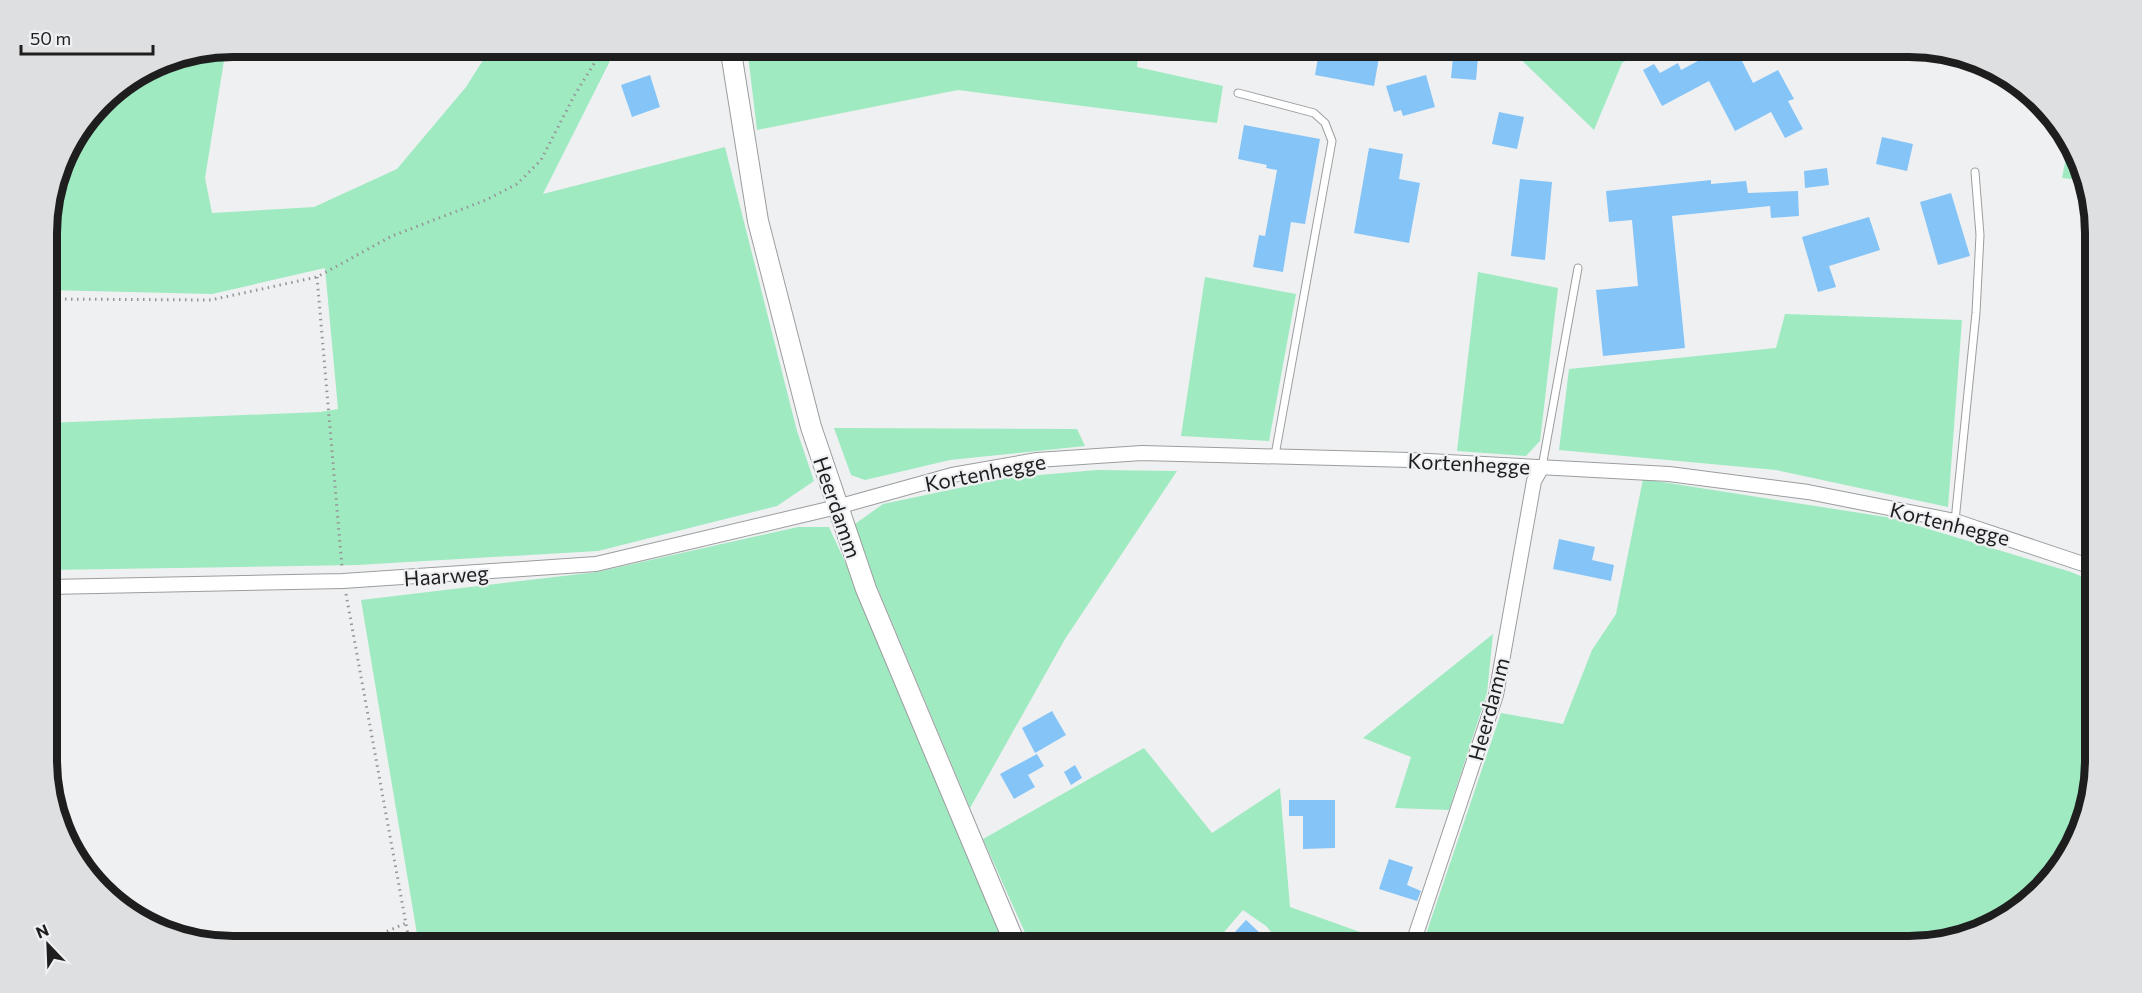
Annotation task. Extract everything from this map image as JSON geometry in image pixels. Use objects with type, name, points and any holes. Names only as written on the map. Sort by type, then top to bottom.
[{"type":"street","name":"Heerdamm","points":[[732,57],[758,221],[811,427],[866,589],[1012,936]]},
{"type":"street","name":"Kortenhegge","points":[[837,507],[952,475],[1037,460],[1142,453],[1275,455],[1542,466],[1669,474],[1808,492],[1954,521],[2085,565]]},
{"type":"street","name":"Heerdamm","points":[[1415,936],[1496,695],[1534,481],[1542,466]]},
{"type":"street","name":"Haarweg","points":[[57,587],[343,582],[596,564],[837,507]]},
{"type":"lane","points":[[1238,93],[1314,113],[1325,123],[1332,141],[1275,455]]},
{"type":"lane","points":[[1954,521],[1978,280],[1980,235],[1975,172]]},
{"type":"lane","points":[[1542,466],[1578,268]]},
{"type":"path","points":[[57,299],[211,300],[317,277],[392,236],[486,200],[516,183],[541,160],[574,96],[598,57]]},
{"type":"path","points":[[317,277],[343,582],[408,936]]},
{"type":"path","points":[[377,936],[406,923]]},
{"type":"green space","points":[[485,57],[612,57],[543,194],[725,147],[797,431],[814,481],[777,506],[598,551],[357,565],[57,570],[57,423],[320,412],[338,409],[325,268],[212,294],[57,290],[57,221],[63,187],[75,155],[93,126],[108,108],[126,93],[166,70],[199,60],[224,58],[205,178],[212,213],[314,207],[397,169],[466,87]]},
{"type":"green space","points":[[748,57],[1124,57],[1138,58],[1137,67],[1223,86],[1217,123],[958,90],[757,130]]},
{"type":"green space","points":[[1518,57],[1632,57],[1622,63],[1594,130]]},
{"type":"green space","points":[[2066,155],[2076,179],[2062,178]]},
{"type":"green space","points":[[1478,272],[1558,288],[1540,441],[1526,456],[1457,451]]},
{"type":"green space","points":[[1205,277],[1296,294],[1269,441],[1181,436]]},
{"type":"green space","points":[[1785,314],[1962,320],[1948,507],[1776,470],[1559,450],[1569,369],[1776,348]]},
{"type":"green space","points":[[834,428],[1077,429],[1085,446],[950,460],[865,480],[851,475]]},
{"type":"green space","points":[[1097,470],[1177,471],[1065,639],[970,808],[875,582],[855,524],[883,504],[1006,478]]},
{"type":"green space","points":[[1643,479],[1892,518],[2085,578],[2085,760],[2082,794],[2072,827],[2049,867],[2034,885],[2016,900],[1976,923],[1943,933],[1921,936],[1425,936],[1501,713],[1563,724],[1592,650],[1616,614]]},
{"type":"green space","points":[[798,527],[829,527],[857,588],[1002,936],[417,936],[361,600],[597,572]]},
{"type":"green space","points":[[1493,634],[1487,693],[1449,810],[1395,808],[1411,757],[1363,738]]},
{"type":"green space","points":[[1144,748],[1212,833],[1280,788],[1290,907],[1371,936],[1274,936],[1266,926],[1243,910],[1221,936],[1027,936],[983,839]]},
{"type":"building","points":[[1318,57],[1379,57],[1374,86],[1315,75]]},
{"type":"building","points":[[1453,57],[1478,57],[1476,80],[1451,78]]},
{"type":"building","points":[[1705,57],[1740,57],[1753,83],[1778,70],[1794,99],[1788,101],[1803,129],[1785,138],[1771,112],[1735,131],[1709,81],[1662,106],[1643,70],[1654,64],[1660,73],[1678,63],[1681,70]]},
{"type":"building","points":[[650,75],[660,107],[632,117],[621,85]]},
{"type":"building","points":[[1426,75],[1435,107],[1403,116],[1401,110],[1394,112],[1386,86]]},
{"type":"building","points":[[1499,112],[1524,117],[1517,149],[1492,144]]},
{"type":"building","points":[[1244,125],[1320,139],[1305,224],[1291,222],[1283,272],[1253,267],[1259,235],[1265,236],[1277,170],[1266,168],[1267,165],[1238,159]]},
{"type":"building","points":[[1882,137],[1913,144],[1907,171],[1876,164]]},
{"type":"building","points":[[1369,148],[1403,154],[1399,179],[1420,183],[1409,243],[1354,233]]},
{"type":"building","points":[[1827,168],[1829,185],[1805,188],[1804,171]]},
{"type":"building","points":[[1520,179],[1552,182],[1545,260],[1511,256]]},
{"type":"building","points":[[1711,180],[1711,184],[1746,181],[1748,193],[1798,191],[1799,216],[1771,218],[1770,206],[1672,216],[1685,348],[1603,356],[1596,290],[1638,286],[1632,220],[1609,222],[1606,191]]},
{"type":"building","points":[[1951,193],[1970,256],[1938,265],[1920,202]]},
{"type":"building","points":[[1869,217],[1880,250],[1829,266],[1836,287],[1818,292],[1802,237]]},
{"type":"building","points":[[1559,539],[1595,547],[1592,560],[1614,565],[1611,581],[1553,569]]},
{"type":"building","points":[[1052,711],[1066,735],[1035,753],[1022,728]]},
{"type":"building","points":[[1037,754],[1044,766],[1028,775],[1035,787],[1014,799],[1000,774]]},
{"type":"building","points":[[1075,765],[1082,778],[1071,785],[1064,772]]},
{"type":"building","points":[[1289,800],[1335,800],[1335,848],[1303,849],[1303,816],[1289,816]]},
{"type":"building","points":[[1389,859],[1413,867],[1407,885],[1421,891],[1417,901],[1379,889]]},
{"type":"building","points":[[1246,920],[1260,933],[1257,936],[1231,936]]}]
